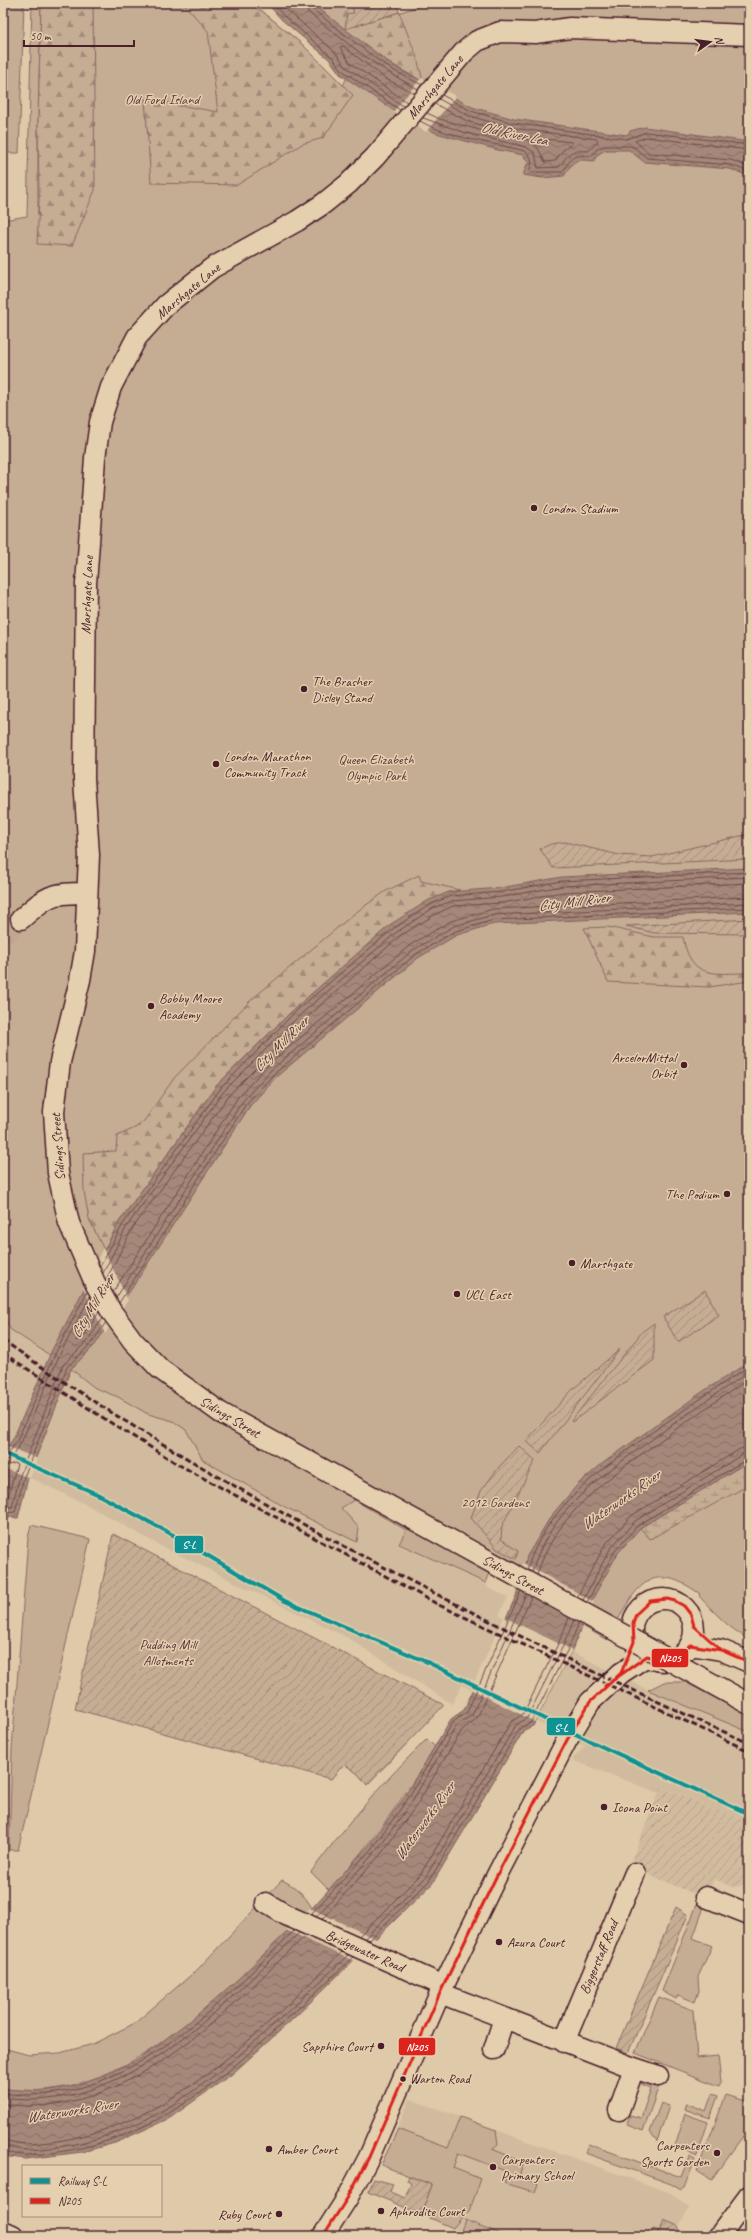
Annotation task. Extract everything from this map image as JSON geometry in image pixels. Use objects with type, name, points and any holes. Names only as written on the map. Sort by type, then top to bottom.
[{"type":"main road","points":[[3,2232],[12,2236]]},
{"type":"street","name":"Marshgate Lane","points":[[87,893],[89,855],[84,779],[86,584],[94,464],[100,422],[111,388],[137,338],[166,305],[212,268],[323,204],[353,179],[396,133],[464,52],[477,41],[500,32],[535,34],[570,28],[749,35]]},
{"type":"street","points":[[21,919],[45,898],[58,893],[87,893]]},
{"type":"street","name":"Sidings Street","points":[[87,893],[85,951],[80,980],[60,1062],[54,1112],[58,1173],[68,1223],[95,1283],[111,1311],[133,1341],[160,1369],[221,1413],[749,1704]]},
{"type":"street","points":[[658,1599],[671,1600],[684,1606],[691,1615],[694,1626],[694,1636],[690,1645],[682,1654],[671,1660],[659,1661],[641,1649],[633,1623],[636,1614],[642,1607],[658,1599]]},
{"type":"street","points":[[694,1626],[721,1650]]},
{"type":"street","points":[[690,1645],[721,1650],[749,1662]]},
{"type":"street","points":[[323,2236],[348,2197],[369,2157],[442,1989],[497,1875],[567,1740],[590,1702],[621,1673],[641,1649]]},
{"type":"street","name":"Biggerstaff Road","points":[[564,2042],[635,1873]]},
{"type":"street","points":[[706,1898],[747,1908]]},
{"type":"street","name":"Bridgewater Road","points":[[266,1903],[286,1915],[381,1958],[442,1989]]},
{"type":"street","points":[[442,1989],[504,2018],[564,2042],[658,2076]]},
{"type":"street","points":[[494,2049],[504,2018]]},
{"type":"street","points":[[619,2110],[634,2068]]},
{"type":"street","points":[[719,2236],[749,2196]]},
{"type":"shaded area","points":[[3,1315],[11,1330],[78,1374],[98,1352],[341,1508],[354,1500],[406,1530],[399,1545],[486,1583],[488,1588],[508,1597],[499,1615],[652,1692],[749,1732],[749,1822],[716,1809],[712,1811],[705,1808],[701,1803],[661,1787],[659,1793],[572,1760],[585,1746],[462,1685],[452,1704],[348,1638],[159,1545],[89,1506],[37,1481],[3,1468]]},
{"type":"shaded area","points":[[661,1787],[701,1803],[705,1808],[712,1811],[716,1809],[749,1822],[749,1872],[744,1885],[733,1887],[714,1879],[706,1899],[629,1866]]},
{"type":"shaded area","name":"Carpenters Primary School","points":[[410,2099],[671,2193],[689,2208],[679,2226],[682,2236],[456,2236],[458,2230],[421,2214],[432,2185],[381,2165]]},
{"type":"green space","points":[[5,3],[24,3],[19,153],[7,153],[8,90],[3,53]]},
{"type":"green space","name":"Queen Elizabeth Olympic Park","points":[[32,3],[41,3],[38,120],[38,215],[59,3],[246,3],[262,11],[303,45],[343,86],[362,42],[345,29],[430,3],[749,3],[749,1639],[722,1620],[699,1596],[700,1594],[681,1582],[665,1578],[653,1579],[642,1586],[624,1609],[607,1640],[490,1573],[486,1583],[399,1544],[406,1530],[354,1500],[341,1508],[359,1528],[357,1542],[285,1507],[203,1460],[186,1430],[173,1421],[148,1414],[118,1397],[95,1388],[71,1369],[11,1330],[3,1315],[3,220],[27,216]]},
{"type":"green space","points":[[41,3],[93,3],[95,190],[72,246],[37,244],[39,200],[38,120]]},
{"type":"green space","points":[[183,3],[246,3],[262,11],[303,45],[353,95],[323,138],[302,144],[237,185],[151,183],[145,99],[218,112],[208,31]]},
{"type":"green space","points":[[311,3],[352,3],[373,20],[399,12],[416,55],[422,77],[420,80],[377,54]]},
{"type":"green space","points":[[351,3],[397,3],[399,12],[345,29],[347,14],[354,13]]},
{"type":"green space","points":[[749,834],[749,859],[553,868],[540,849],[551,844],[565,842],[619,855],[652,857]]},
{"type":"green space","points":[[419,875],[421,881],[460,890],[449,892],[337,973],[295,1008],[217,1085],[119,1222],[104,1250],[89,1219],[84,1191],[83,1153],[116,1151],[117,1136],[135,1128],[144,1121],[175,1077],[251,1000],[355,913],[386,891]]},
{"type":"green space","points":[[749,919],[749,934],[654,933],[626,926]]},
{"type":"green space","points":[[608,927],[654,937],[683,937],[692,961],[698,967],[714,973],[749,973],[749,981],[709,987],[608,982],[584,928]]},
{"type":"green space","points":[[705,1290],[719,1315],[678,1342],[663,1317]]},
{"type":"green space","points":[[654,1323],[654,1360],[572,1422],[571,1421],[642,1332]]},
{"type":"green space","points":[[620,1349],[540,1453],[526,1441],[572,1390]]},
{"type":"green space","name":"2012 Gardens","points":[[519,1446],[535,1460],[502,1526],[501,1539],[518,1551],[516,1559],[497,1549],[471,1518],[481,1491],[499,1467]]},
{"type":"green space","points":[[749,1461],[749,1485],[650,1539],[640,1528]]},
{"type":"green space","points":[[31,1525],[90,1539],[18,1850],[9,1850],[12,1749],[28,1538]]},
{"type":"green space","name":"Pudding Mill Allotments","points":[[113,1534],[444,1705],[367,1785],[358,1774],[344,1764],[331,1779],[75,1709]]},
{"type":"green space","points":[[664,1682],[685,1682],[749,1716],[749,1732],[648,1690]]},
{"type":"green space","points":[[427,1739],[435,1747],[423,1767],[398,1804],[359,1855],[329,1890],[311,1872],[366,1803]]},
{"type":"green space","points":[[282,1880],[299,1891],[312,1908],[211,2004],[174,2034],[134,2060],[92,2079],[49,2090],[3,2089],[3,2048],[29,2055],[60,2053],[93,2044],[135,2023],[198,1969]]},
{"type":"green space","points":[[700,1897],[705,1904],[693,1938],[712,1946],[698,1977],[699,1991],[695,2002],[678,1995],[676,1999],[662,1991]]},
{"type":"green space","points":[[676,1907],[688,1915],[628,2053],[616,2048]]},
{"type":"green space","points":[[659,1997],[693,2010],[697,2058],[718,2056],[721,2082],[719,2086],[635,2053]]},
{"type":"green space","points":[[640,2080],[659,2086],[643,2131],[627,2125],[630,2115],[641,2118],[651,2088],[641,2084]]},
{"type":"green space","points":[[712,2094],[718,2096],[710,2118],[684,2109],[686,2103],[706,2111]]},
{"type":"green space","name":"Carpenters Sports Garden","points":[[726,2095],[749,2102],[749,2140],[743,2136],[711,2180],[697,2171]]},
{"type":"green space","points":[[661,2103],[669,2106],[657,2141],[650,2132]]},
{"type":"green space","points":[[685,2114],[708,2122],[697,2156],[680,2148],[674,2149]]},
{"type":"green space","points":[[460,2117],[496,2130],[498,2144],[492,2149],[524,2162],[519,2177],[538,2184],[535,2192],[504,2183],[508,2172],[458,2153],[453,2168],[481,2179],[469,2212],[463,2216],[453,2228],[421,2214],[432,2185],[381,2165],[398,2129],[448,2148]]},
{"type":"green space","points":[[588,2144],[681,2177],[689,2156],[695,2159],[684,2188],[681,2190],[671,2184],[585,2153]]},
{"type":"green space","points":[[409,2176],[432,2185],[421,2214],[368,2192],[374,2179],[393,2184],[390,2192],[405,2198],[411,2183],[407,2181]]},
{"type":"green space","points":[[465,2220],[506,2236],[459,2236]]},
{"type":"green space","points":[[664,2220],[678,2226],[682,2236],[650,2236],[653,2229],[660,2231]]},
{"type":"water","name":"Old River Lea","points":[[267,3],[311,3],[395,67],[472,107],[514,119],[627,135],[630,131],[645,127],[749,142],[749,176],[730,169],[644,162],[629,150],[605,150],[597,155],[594,161],[576,161],[564,176],[542,178],[523,175],[528,162],[523,155],[498,150],[436,133],[400,115],[340,74],[330,60],[282,20]]},
{"type":"water","name":"City Mill River","points":[[749,868],[749,912],[494,924],[457,935],[418,958],[276,1077],[250,1106],[95,1345],[71,1369],[28,1478],[18,1518],[3,1517],[3,1454],[13,1439],[52,1350],[119,1222],[217,1085],[295,1008],[391,924],[429,900],[449,892],[500,888],[562,877]]},
{"type":"water","name":"Waterworks River","points":[[749,1362],[749,1461],[640,1528],[618,1553],[593,1598],[572,1650],[533,1726],[524,1730],[432,1884],[293,2019],[232,2074],[170,2118],[115,2143],[82,2152],[26,2159],[3,2156],[3,2089],[43,2091],[68,2087],[108,2074],[139,2059],[197,2015],[238,1979],[312,1908],[369,1845],[404,1798],[451,1719],[464,1710],[516,1596],[527,1556],[551,1516],[578,1484],[603,1463],[702,1392]]},
{"type":"pier","points":[[421,78],[456,96],[426,132],[393,112]]},
{"type":"pier","points":[[103,1248],[128,1300],[105,1334],[83,1287]]},
{"type":"pier","points":[[6,1446],[38,1459],[30,1478],[3,1468],[3,1450]]},
{"type":"pier","points":[[523,1563],[594,1602],[584,1626],[516,1589]]},
{"type":"pier","points":[[504,1617],[572,1650],[535,1722],[471,1689]]},
{"type":"pier","points":[[310,1908],[378,1940],[356,1962],[286,1930]]},
{"type":"tunnel","points":[[3,936],[21,919]]},
{"type":"railway","points":[[3,1340],[78,1391],[154,1439],[312,1529],[420,1586],[529,1640],[638,1693],[749,1743]]},
{"type":"railway","points":[[3,1353],[181,1466],[441,1606],[749,1751]]},
{"type":"rail line","name":"S-L","points":[[3,1453],[97,1494],[166,1531],[285,1601],[427,1662],[592,1742],[749,1814]]},
{"type":"transit line","name":"N205","points":[[323,2236],[348,2197],[369,2157],[440,1993],[497,1875],[567,1740],[590,1702],[621,1673],[634,1642],[633,1623],[636,1614],[650,1601],[667,1599],[675,1601],[684,1606],[691,1615],[694,1626],[721,1650],[749,1662]]},
{"type":"transit line","name":"N205","points":[[605,1686],[647,1656],[659,1659],[670,1658],[685,1650],[690,1645],[721,1650],[739,1658]]},
{"type":"place","name":"London Stadium","points":[[534,508]]},
{"type":"place","name":"The Brasher Disley Stand","points":[[304,689]]},
{"type":"place","name":"London Marathon Community Track","points":[[216,764]]},
{"type":"place","name":"Bobby Moore Academy","points":[[151,1006]]},
{"type":"place","name":"ArcelorMittal Orbit","points":[[684,1065]]},
{"type":"place","name":"The Podium","points":[[727,1194]]},
{"type":"place","name":"Marshgate","points":[[572,1263]]},
{"type":"place","name":"UCL East","points":[[457,1294]]},
{"type":"place","name":"Icona Point","points":[[604,1807]]},
{"type":"place","name":"Azura Court","points":[[499,1942]]},
{"type":"place","name":"Sapphire Court","points":[[381,2046]]},
{"type":"place","name":"Warton Road","points":[[403,2079]]},
{"type":"place","name":"Amber Court","points":[[269,2149]]},
{"type":"place","name":"Carpenters Sports Garden","points":[[717,2153]]},
{"type":"place","name":"Carpenters Primary School","points":[[493,2167]]},
{"type":"place","name":"Aphrodite Court","points":[[381,2211]]},
{"type":"place","name":"Ruby Court","points":[[279,2214]]},
{"type":"park label","name":"Old Ford Island","points":[[162,99]]}]
